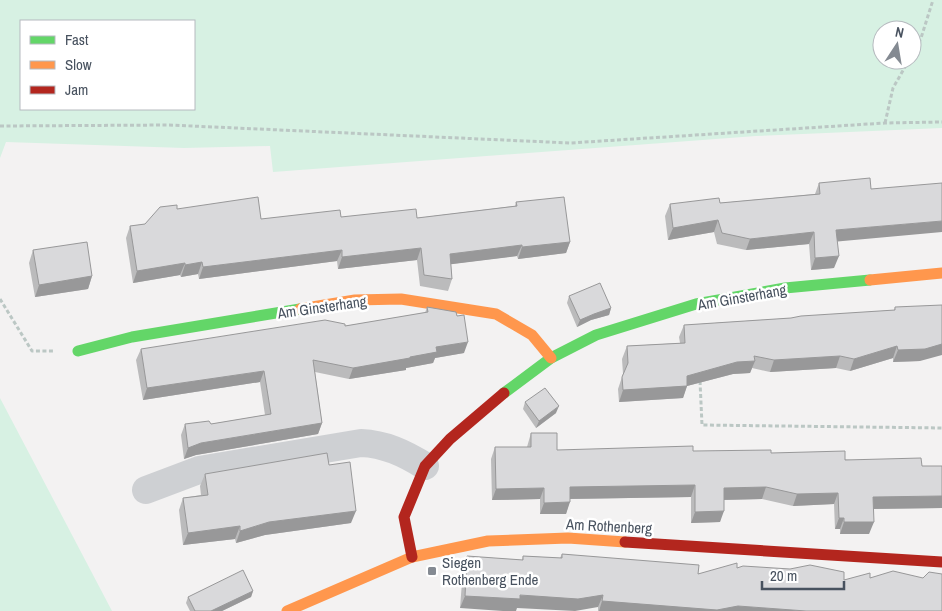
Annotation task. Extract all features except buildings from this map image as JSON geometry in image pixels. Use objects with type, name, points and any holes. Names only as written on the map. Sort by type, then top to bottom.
[{"type":"street","name":"Am Ginsterhang","points":[[412,557],[404,517],[425,466],[450,439],[504,392],[551,358],[596,335],[696,304],[785,288],[942,273]]},
{"type":"street","name":"Am Ginsterhang","points":[[78,351],[132,337],[355,300],[400,299],[496,314],[532,335],[551,358]]},
{"type":"street","points":[[146,490],[199,470],[361,443],[377,444],[390,448],[408,455],[425,466]]},
{"type":"street","name":"Am Rothenberg","points":[[287,611],[412,557],[488,541],[568,538],[942,562]]},
{"type":"path","points":[[922,38],[933,0]]},
{"type":"path","points":[[885,123],[893,88],[903,70]]},
{"type":"path","points":[[0,126],[168,125],[570,143],[885,123],[942,122]]},
{"type":"path","points":[[0,299],[32,350],[78,351]]},
{"type":"path","points":[[700,378],[702,425],[942,428]]},
{"type":"green space","points":[[0,0],[942,0],[942,128],[756,136],[273,172],[270,146],[184,148],[6,142],[0,158]]},
{"type":"green space","points":[[0,398],[112,611],[0,611]]},
{"type":"traffic: fast","points":[[504,393],[551,358],[596,335],[696,304],[785,288],[870,280]]},
{"type":"traffic: fast","points":[[78,351],[132,337],[300,309]]},
{"type":"traffic: slow","points":[[870,280],[942,273]]},
{"type":"traffic: slow","points":[[300,309],[355,300],[401,299],[496,314],[532,335],[551,358]]},
{"type":"traffic: slow","points":[[287,611],[412,557],[488,541],[568,538],[625,542]]},
{"type":"traffic: jam","points":[[412,557],[404,517],[425,466],[450,439],[504,393]]},
{"type":"traffic: jam","points":[[625,542],[942,562]]},
{"type":"place","name":"Siegen Rothenberg Ende","points":[[432,571]]}]
